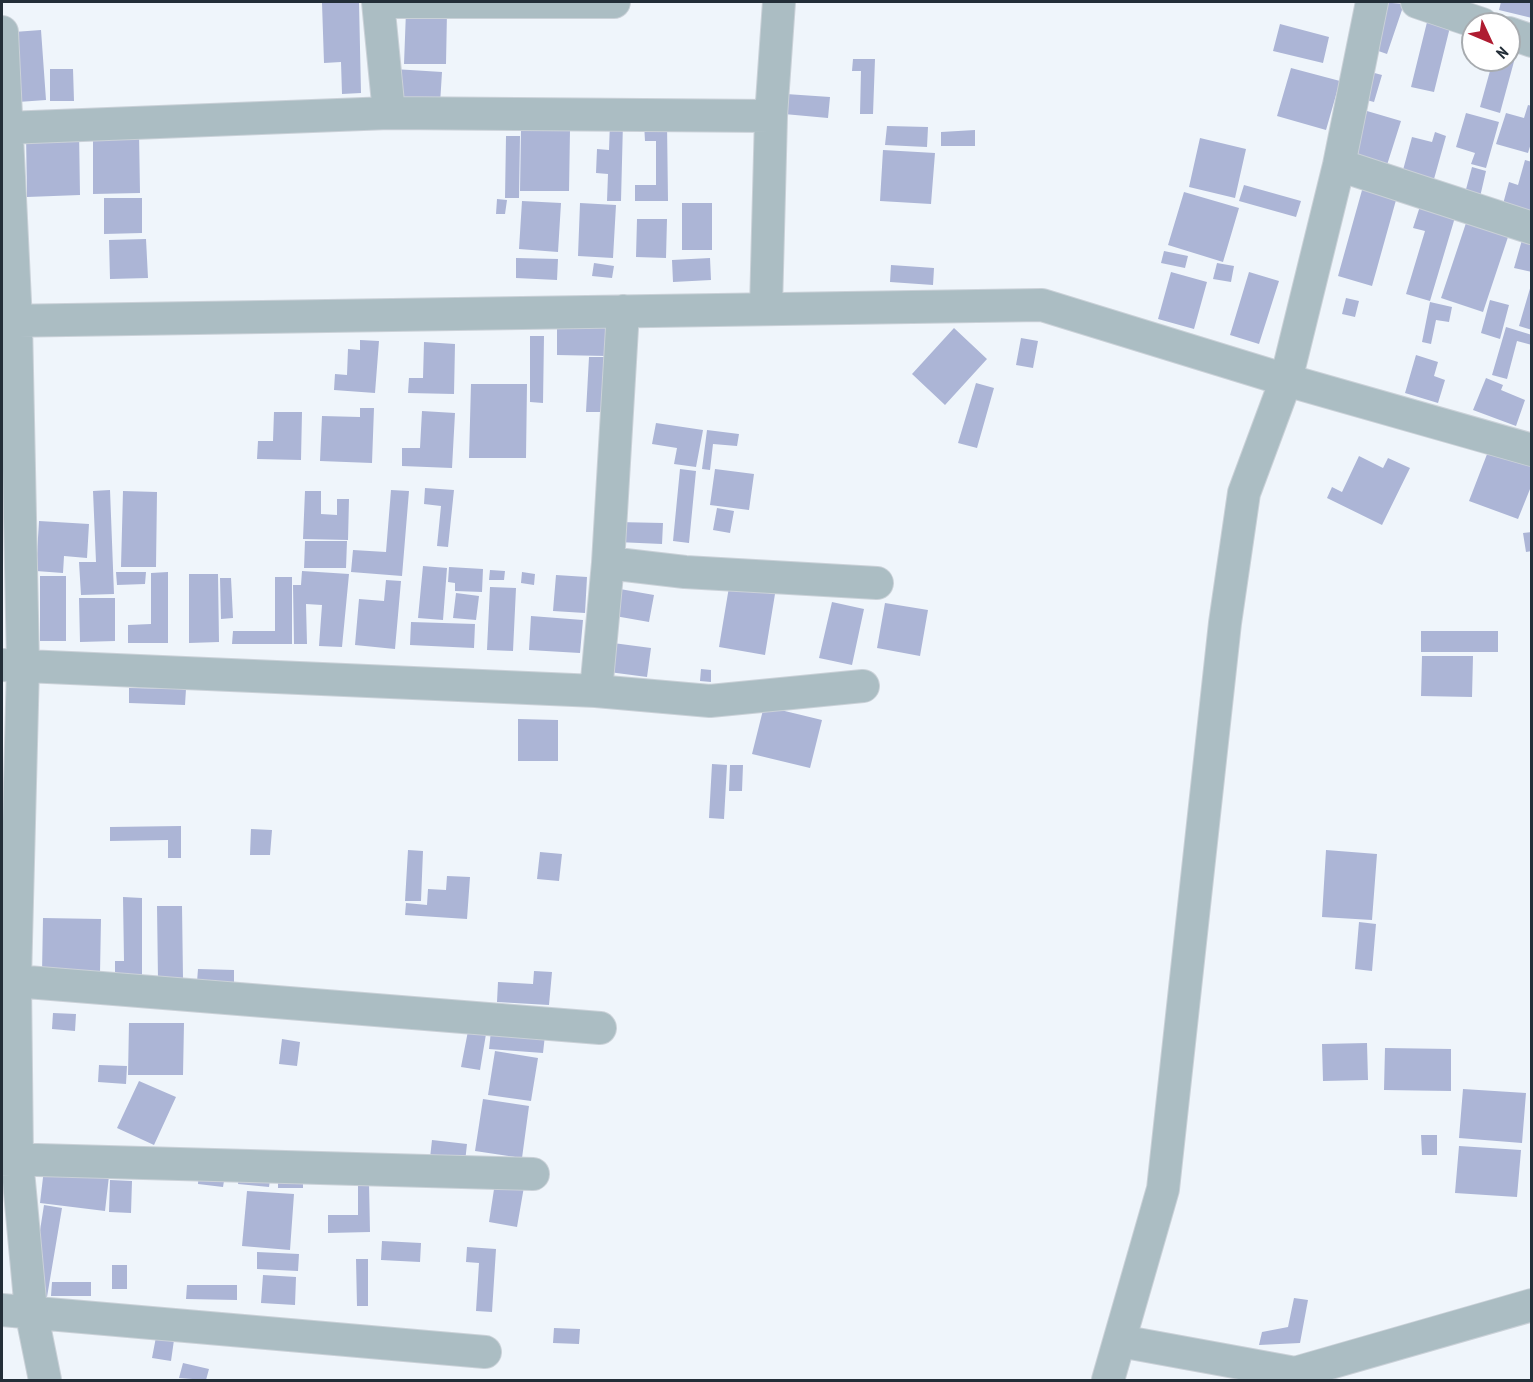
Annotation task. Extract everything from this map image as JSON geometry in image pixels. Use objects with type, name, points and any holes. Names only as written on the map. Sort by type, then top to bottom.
[{"type":"street","points":[[389,113],[378,2],[614,2]]},
{"type":"street","points":[[766,308],[771,116],[779,2]]},
{"type":"street","points":[[1108,1380],[1163,1189],[1225,623],[1244,493],[1286,380],[1339,165],[1372,2]]},
{"type":"street","points":[[1417,2],[1461,17]]},
{"type":"street","points":[[2,32],[6,128],[12,665],[8,980],[9,1159],[16,1311],[45,1380]]},
{"type":"street","points":[[6,128],[389,113],[771,116]]},
{"type":"street","points":[[1339,165],[1532,228]]},
{"type":"street","points":[[9,321],[1042,305],[1286,380],[1532,450]]},
{"type":"street","points":[[596,691],[608,563],[623,311]]},
{"type":"street","points":[[608,563],[684,572],[877,583]]},
{"type":"street","points":[[12,665],[596,691],[710,701],[863,686]]},
{"type":"street","points":[[8,980],[600,1028]]},
{"type":"street","points":[[9,1159],[533,1174]]},
{"type":"street","points":[[1120,1341],[1295,1373],[1532,1305]]},
{"type":"street","points":[[16,1311],[485,1352]]},
{"type":"building","points":[[359,2],[361,93],[342,94],[341,62],[324,63],[322,3]]},
{"type":"building","points":[[1380,2],[1404,4],[1387,54],[1364,46]]},
{"type":"building","points":[[1501,2],[1532,2],[1532,18],[1521,15],[1521,12],[1499,10]]},
{"type":"building","points":[[406,11],[447,12],[446,64],[404,64]]},
{"type":"building","points":[[1429,14],[1452,19],[1434,92],[1411,87]]},
{"type":"building","points":[[1280,24],[1329,37],[1323,63],[1273,51]]},
{"type":"building","points":[[41,30],[46,100],[18,102],[14,32]]},
{"type":"building","points":[[853,59],[875,59],[873,114],[860,114],[861,71],[852,71]]},
{"type":"building","points":[[1291,68],[1340,81],[1326,130],[1277,116]]},
{"type":"building","points":[[50,69],[73,69],[74,101],[50,101]]},
{"type":"building","points":[[394,69],[442,72],[440,104],[392,100]]},
{"type":"building","points":[[1367,71],[1382,75],[1374,102],[1359,98]]},
{"type":"building","points":[[1490,72],[1511,72],[1500,113],[1480,107]]},
{"type":"building","points":[[786,94],[830,97],[828,118],[784,114]]},
{"type":"building","points":[[1528,105],[1532,106],[1532,140],[1528,153],[1496,144],[1506,113],[1524,118]]},
{"type":"building","points":[[1367,111],[1401,121],[1387,165],[1353,155]]},
{"type":"building","points":[[1466,113],[1499,122],[1486,168],[1471,164],[1475,153],[1456,147]]},
{"type":"building","points":[[610,122],[623,122],[621,201],[607,201],[608,174],[596,173],[597,149],[609,150]]},
{"type":"building","points":[[644,123],[667,123],[668,201],[635,201],[635,185],[656,185],[656,141],[645,141]]},
{"type":"building","points":[[887,126],[928,127],[927,147],[885,145]]},
{"type":"building","points":[[521,129],[570,130],[569,191],[520,191]]},
{"type":"building","points":[[79,130],[80,195],[27,197],[26,132]]},
{"type":"building","points":[[975,130],[975,146],[941,146],[941,132]]},
{"type":"building","points":[[139,132],[140,193],[93,194],[93,133]]},
{"type":"building","points":[[1435,132],[1446,136],[1434,179],[1403,170],[1412,137],[1432,142]]},
{"type":"building","points":[[506,136],[520,136],[519,198],[505,198]]},
{"type":"building","points":[[1200,138],[1246,149],[1235,198],[1189,187]]},
{"type":"building","points":[[883,150],[935,153],[931,204],[880,201]]},
{"type":"building","points":[[1525,160],[1532,162],[1532,211],[1503,204],[1509,182],[1518,185]]},
{"type":"building","points":[[1472,167],[1486,171],[1480,197],[1465,193]]},
{"type":"building","points":[[1364,183],[1398,193],[1372,286],[1338,276]]},
{"type":"building","points":[[1244,185],[1301,201],[1296,217],[1239,201]]},
{"type":"building","points":[[1184,192],[1239,208],[1223,262],[1168,245]]},
{"type":"building","points":[[104,198],[142,198],[142,233],[104,234]]},
{"type":"building","points":[[497,199],[507,200],[505,214],[496,214]]},
{"type":"building","points":[[522,201],[561,203],[558,252],[519,249]]},
{"type":"building","points":[[580,203],[616,205],[613,258],[578,256]]},
{"type":"building","points":[[682,203],[712,203],[712,250],[682,250]]},
{"type":"building","points":[[1421,203],[1456,214],[1430,301],[1406,294],[1425,231],[1413,228]]},
{"type":"building","points":[[1468,217],[1510,231],[1483,312],[1441,298]]},
{"type":"building","points":[[637,219],[667,219],[666,258],[636,257]]},
{"type":"building","points":[[146,239],[148,278],[110,279],[109,240]]},
{"type":"building","points":[[1522,240],[1532,242],[1532,272],[1514,268]]},
{"type":"building","points":[[1164,251],[1188,256],[1185,268],[1161,263]]},
{"type":"building","points":[[516,258],[558,259],[557,280],[516,278]]},
{"type":"building","points":[[710,258],[711,280],[673,282],[672,260]]},
{"type":"building","points":[[594,263],[614,266],[612,278],[592,276]]},
{"type":"building","points":[[1217,263],[1234,266],[1231,282],[1213,279]]},
{"type":"building","points":[[891,265],[934,268],[933,285],[890,282]]},
{"type":"building","points":[[1171,272],[1207,282],[1194,329],[1158,319]]},
{"type":"building","points":[[1249,272],[1279,281],[1259,344],[1230,335]]},
{"type":"building","points":[[1532,285],[1532,330],[1519,326]]},
{"type":"building","points":[[1346,298],[1359,301],[1355,317],[1342,314]]},
{"type":"building","points":[[1490,300],[1509,305],[1500,339],[1481,333]]},
{"type":"building","points":[[1430,302],[1452,307],[1449,322],[1436,320],[1431,344],[1422,342]]},
{"type":"building","points":[[557,324],[607,324],[607,356],[557,355]]},
{"type":"building","points":[[1506,327],[1532,335],[1532,345],[1517,341],[1507,379],[1492,375]]},
{"type":"building","points":[[954,328],[987,359],[945,405],[912,374]]},
{"type":"building","points":[[530,336],[544,336],[543,403],[530,402]]},
{"type":"building","points":[[1021,338],[1038,341],[1033,368],[1016,365]]},
{"type":"building","points":[[360,340],[379,341],[375,393],[334,390],[335,374],[347,375],[348,349],[360,350]]},
{"type":"building","points":[[424,342],[455,344],[454,394],[408,393],[409,378],[423,378]]},
{"type":"building","points":[[1416,355],[1438,362],[1434,376],[1445,380],[1438,403],[1405,393]]},
{"type":"building","points":[[589,357],[605,357],[602,412],[586,412]]},
{"type":"building","points":[[1486,378],[1503,385],[1501,390],[1525,400],[1516,426],[1473,410]]},
{"type":"building","points":[[976,383],[994,388],[977,448],[958,443]]},
{"type":"building","points":[[471,384],[527,384],[526,458],[469,458]]},
{"type":"building","points":[[360,408],[374,408],[372,463],[320,461],[322,416],[360,417]]},
{"type":"building","points":[[422,411],[455,413],[452,468],[402,466],[402,448],[420,448]]},
{"type":"building","points":[[274,412],[302,412],[301,460],[257,459],[258,441],[273,441]]},
{"type":"building","points":[[656,423],[703,430],[696,467],[674,464],[677,448],[652,444]]},
{"type":"building","points":[[707,430],[739,434],[737,446],[713,444],[710,470],[702,469]]},
{"type":"building","points":[[1489,449],[1532,465],[1532,484],[1518,519],[1469,501]]},
{"type":"building","points":[[1359,456],[1383,468],[1388,458],[1410,468],[1382,525],[1327,498],[1332,487],[1342,492]]},
{"type":"building","points":[[680,469],[696,471],[689,543],[673,541]]},
{"type":"building","points":[[715,469],[754,474],[749,510],[710,505]]},
{"type":"building","points":[[425,488],[454,490],[448,547],[437,546],[441,506],[424,504]]},
{"type":"building","points":[[110,490],[114,594],[81,595],[79,562],[96,562],[93,491]]},
{"type":"building","points":[[391,490],[409,491],[402,576],[351,572],[353,550],[386,552]]},
{"type":"building","points":[[123,491],[157,492],[156,567],[121,567]]},
{"type":"building","points":[[305,491],[321,491],[321,514],[337,515],[337,499],[349,499],[348,540],[303,539]]},
{"type":"building","points":[[717,508],[734,511],[730,533],[713,530]]},
{"type":"building","points":[[39,521],[89,524],[87,558],[64,556],[63,573],[36,571]]},
{"type":"building","points":[[617,522],[663,523],[662,544],[617,542]]},
{"type":"building","points":[[1532,532],[1532,551],[1526,552],[1523,533]]},
{"type":"building","points":[[305,541],[347,541],[346,568],[304,568]]},
{"type":"building","points":[[423,566],[447,568],[443,620],[418,618]]},
{"type":"building","points":[[449,567],[483,569],[482,592],[455,591],[455,583],[448,582]]},
{"type":"building","points":[[490,570],[505,571],[504,580],[489,580]]},
{"type":"building","points":[[302,571],[349,574],[342,647],[319,646],[322,605],[306,604],[307,644],[294,644],[293,585],[301,585]]},
{"type":"building","points":[[116,572],[146,572],[145,584],[117,585]]},
{"type":"building","points":[[168,572],[168,643],[128,643],[128,625],[151,624],[151,573]]},
{"type":"building","points":[[522,572],[535,574],[534,585],[521,583]]},
{"type":"building","points":[[189,574],[218,574],[219,642],[189,643]]},
{"type":"building","points":[[556,575],[587,577],[585,613],[553,611]]},
{"type":"building","points":[[40,576],[66,576],[66,641],[40,641]]},
{"type":"building","points":[[275,577],[292,577],[292,644],[232,644],[233,631],[275,631]]},
{"type":"building","points":[[220,578],[231,578],[233,618],[221,619]]},
{"type":"building","points":[[386,580],[401,581],[395,649],[355,645],[359,599],[384,601]]},
{"type":"building","points":[[490,587],[516,588],[513,651],[487,650]]},
{"type":"building","points":[[729,587],[775,594],[765,655],[719,647]]},
{"type":"building","points":[[620,589],[654,595],[649,622],[615,616]]},
{"type":"building","points":[[456,593],[479,596],[476,620],[453,618]]},
{"type":"building","points":[[79,598],[115,598],[115,641],[80,642]]},
{"type":"building","points":[[832,602],[864,609],[852,665],[819,658]]},
{"type":"building","points":[[885,603],[928,610],[920,656],[877,648]]},
{"type":"building","points":[[531,616],[583,620],[580,653],[529,650]]},
{"type":"building","points":[[411,622],[475,624],[474,648],[410,645]]},
{"type":"building","points":[[1421,631],[1498,631],[1498,652],[1421,652]]},
{"type":"building","points":[[613,643],[651,648],[647,677],[609,672]]},
{"type":"building","points":[[1422,656],[1473,656],[1472,697],[1421,696]]},
{"type":"building","points":[[701,669],[711,670],[711,682],[700,681]]},
{"type":"building","points":[[129,688],[186,689],[185,705],[129,703]]},
{"type":"building","points":[[764,706],[822,720],[810,768],[752,754]]},
{"type":"building","points":[[518,719],[558,720],[558,761],[518,761]]},
{"type":"building","points":[[712,764],[727,765],[724,819],[709,818]]},
{"type":"building","points":[[730,765],[743,765],[742,791],[729,791]]},
{"type":"building","points":[[181,826],[181,858],[168,858],[168,840],[110,841],[110,827]]},
{"type":"building","points":[[251,829],[272,830],[270,855],[250,855]]},
{"type":"building","points":[[408,850],[423,851],[421,901],[405,901]]},
{"type":"building","points":[[1326,850],[1377,854],[1372,920],[1322,917]]},
{"type":"building","points":[[540,852],[562,854],[559,881],[537,879]]},
{"type":"building","points":[[447,876],[470,877],[467,919],[405,915],[406,903],[427,905],[428,889],[446,890]]},
{"type":"building","points":[[123,897],[142,898],[142,978],[115,979],[115,961],[124,961]]},
{"type":"building","points":[[157,906],[182,906],[183,979],[158,980]]},
{"type":"building","points":[[43,918],[101,919],[100,973],[42,973]]},
{"type":"building","points":[[1359,922],[1376,924],[1372,971],[1355,969]]},
{"type":"building","points":[[198,969],[234,970],[234,983],[197,982]]},
{"type":"building","points":[[534,971],[552,972],[549,1005],[497,1002],[498,982],[533,984]]},
{"type":"building","points":[[53,1013],[76,1014],[75,1031],[52,1029]]},
{"type":"building","points":[[129,1023],[184,1023],[183,1075],[128,1075]]},
{"type":"building","points":[[468,1031],[486,1034],[480,1070],[461,1067]]},
{"type":"building","points":[[491,1031],[545,1035],[543,1053],[489,1049]]},
{"type":"building","points":[[282,1039],[300,1042],[297,1066],[279,1064]]},
{"type":"building","points":[[1367,1043],[1368,1080],[1323,1081],[1322,1044]]},
{"type":"building","points":[[1385,1048],[1451,1049],[1451,1091],[1384,1090]]},
{"type":"building","points":[[495,1051],[538,1058],[531,1101],[488,1095]]},
{"type":"building","points":[[99,1065],[127,1066],[126,1084],[98,1082]]},
{"type":"building","points":[[139,1081],[176,1097],[154,1145],[117,1128]]},
{"type":"building","points":[[1463,1089],[1526,1093],[1522,1143],[1459,1138]]},
{"type":"building","points":[[483,1099],[529,1106],[522,1158],[475,1151]]},
{"type":"building","points":[[1421,1135],[1437,1135],[1437,1155],[1422,1155]]},
{"type":"building","points":[[432,1140],[467,1144],[465,1162],[430,1158]]},
{"type":"building","points":[[1459,1146],[1521,1150],[1517,1197],[1455,1193]]},
{"type":"building","points":[[199,1166],[226,1169],[223,1187],[198,1184]]},
{"type":"building","points":[[44,1169],[109,1176],[105,1211],[40,1203]]},
{"type":"building","points":[[240,1170],[271,1173],[269,1187],[238,1184]]},
{"type":"building","points":[[278,1174],[303,1175],[303,1188],[278,1188]]},
{"type":"building","points":[[496,1176],[525,1181],[517,1227],[489,1222]]},
{"type":"building","points":[[110,1180],[132,1181],[131,1213],[109,1212]]},
{"type":"building","points":[[358,1183],[369,1183],[370,1232],[328,1233],[328,1215],[358,1215]]},
{"type":"building","points":[[247,1191],[294,1194],[290,1250],[242,1246]]},
{"type":"building","points":[[44,1205],[62,1208],[47,1297],[30,1294]]},
{"type":"building","points":[[382,1241],[421,1243],[420,1262],[381,1260]]},
{"type":"building","points":[[467,1247],[496,1249],[492,1312],[476,1311],[479,1263],[466,1262]]},
{"type":"building","points":[[257,1252],[299,1254],[298,1271],[257,1269]]},
{"type":"building","points":[[356,1259],[368,1259],[368,1306],[357,1306]]},
{"type":"building","points":[[112,1265],[127,1265],[127,1289],[112,1289]]},
{"type":"building","points":[[263,1275],[296,1277],[295,1305],[261,1303]]},
{"type":"building","points":[[52,1282],[91,1282],[91,1296],[51,1296]]},
{"type":"building","points":[[187,1285],[237,1285],[237,1300],[186,1299]]},
{"type":"building","points":[[1294,1298],[1308,1300],[1300,1343],[1259,1345],[1262,1332],[1288,1327]]},
{"type":"building","points":[[554,1328],[580,1329],[579,1344],[553,1343]]},
{"type":"building","points":[[156,1337],[174,1340],[171,1361],[152,1358]]},
{"type":"building","points":[[183,1363],[209,1369],[206,1380],[179,1378]]}]
